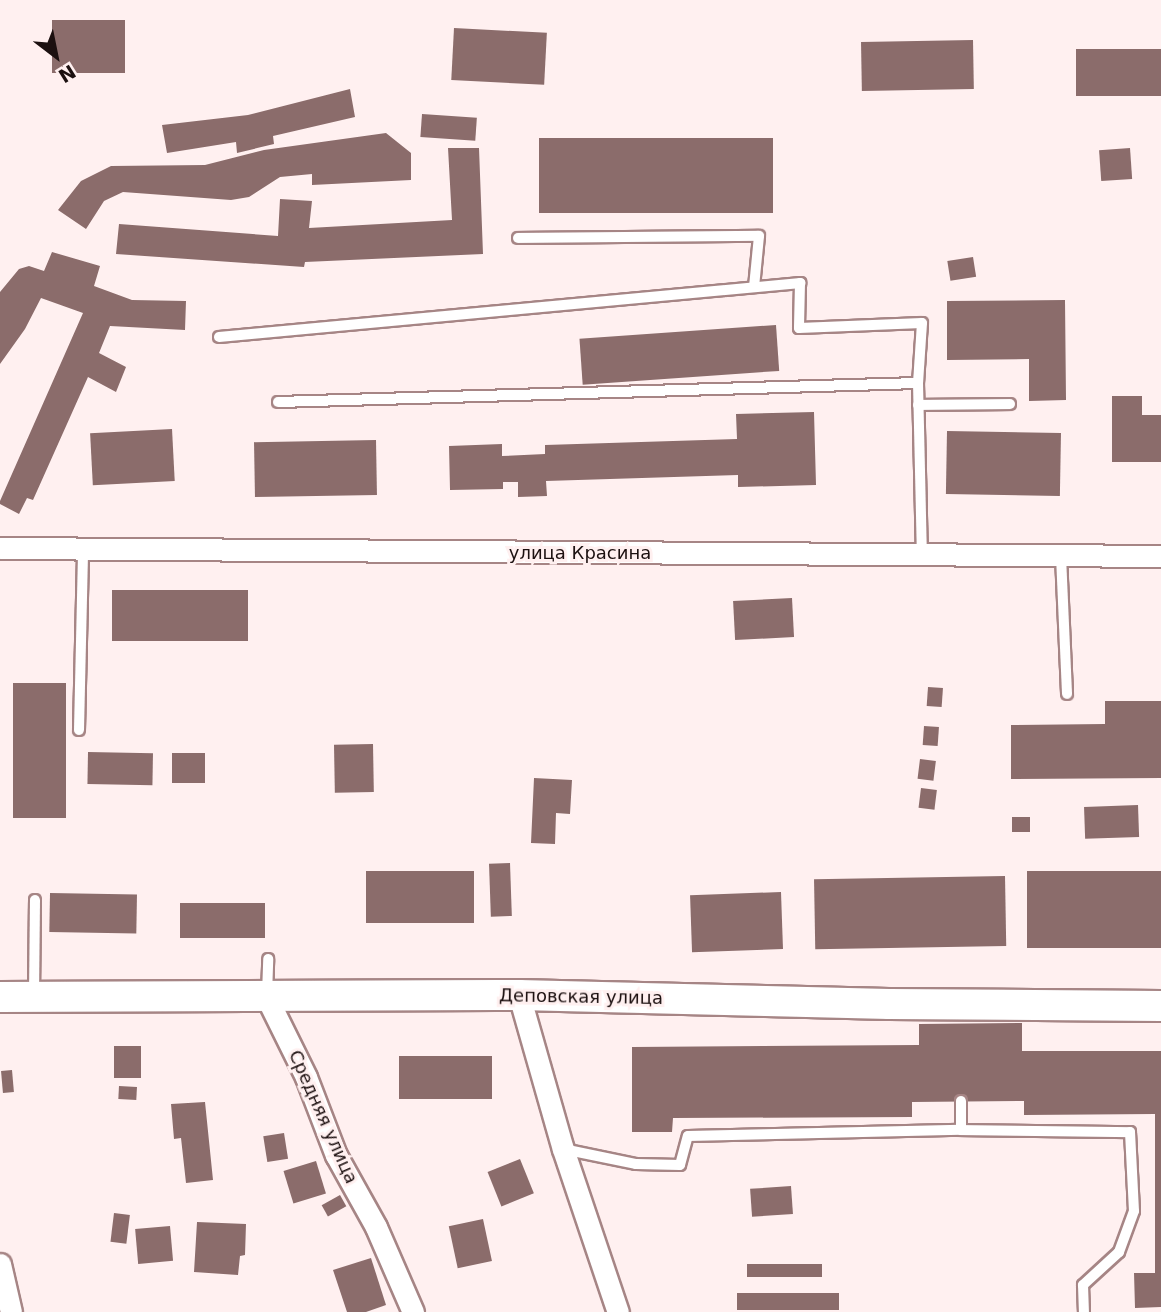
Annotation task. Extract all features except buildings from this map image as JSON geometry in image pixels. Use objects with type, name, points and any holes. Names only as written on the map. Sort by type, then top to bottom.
[{"type":"main road","name":"Деповская улица","points":[[0,998],[519,995],[961,1008],[1161,1006]]},
{"type":"street","name":"улица Красина","points":[[0,548],[1161,556]]},
{"type":"street","points":[[519,995],[563,1149],[618,1312]]},
{"type":"street","name":"Средняя улица","points":[[267,998],[306,1077],[336,1155],[376,1227],[413,1312]]},
{"type":"street","points":[[0,1264],[11,1312]]},
{"type":"lane","points":[[518,239],[759,236],[754,287]]},
{"type":"lane","points":[[219,337],[800,283],[799,328],[922,323],[918,383],[922,555]]},
{"type":"lane","points":[[278,402],[918,383]]},
{"type":"lane","points":[[918,405],[1010,404]]},
{"type":"lane","points":[[79,730],[83,548]]},
{"type":"lane","points":[[1061,556],[1067,694]]},
{"type":"lane","points":[[34,998],[35,900]]},
{"type":"lane","points":[[267,998],[268,959]]},
{"type":"lane","points":[[961,1101],[961,1130]]},
{"type":"lane","points":[[563,1149],[636,1164],[680,1165],[688,1136],[961,1130],[1130,1132],[1134,1211],[1119,1252],[1083,1285],[1084,1312]]}]
